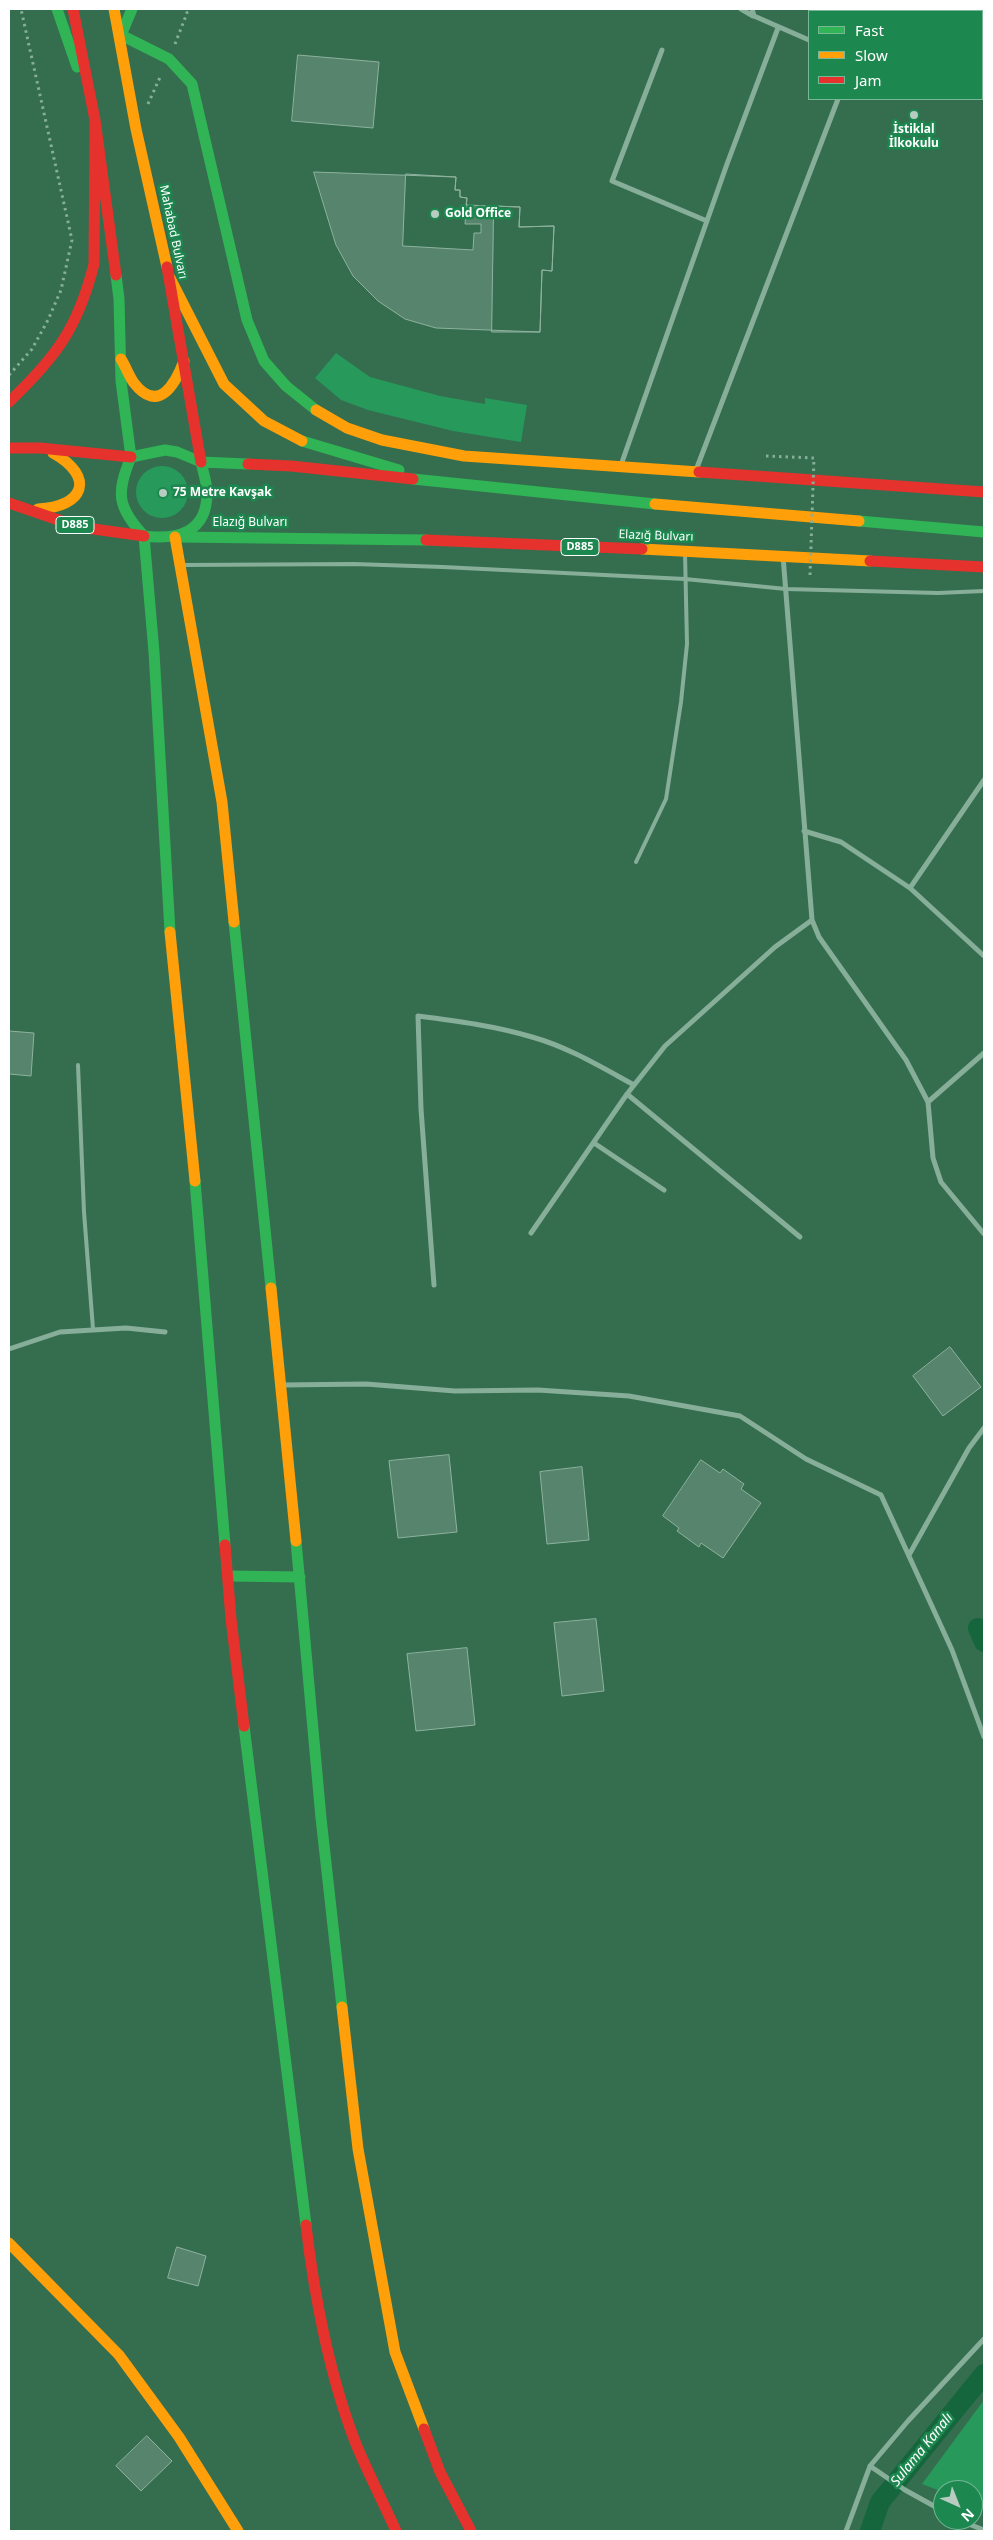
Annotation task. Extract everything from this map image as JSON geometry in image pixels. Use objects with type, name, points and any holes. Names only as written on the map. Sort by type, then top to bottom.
[{"type":"main road","points":[[9,402],[34,376],[73,327],[90,282],[94,264],[95,120],[57,9]]},
{"type":"main road","points":[[73,9],[95,120],[119,299],[121,381],[131,456],[120,485],[119,497],[128,520],[144,536],[154,652],[168,915],[204,1266],[231,1619],[312,2277],[336,2379],[356,2443],[396,2531]]},
{"type":"main road","name":"Mahabad Bulvarı","points":[[114,9],[121,35],[136,129],[170,278],[201,462]]},
{"type":"main road","points":[[132,9],[121,35],[169,59],[192,84],[247,320],[264,361],[286,386],[313,408],[347,428],[382,440],[464,456],[984,492]]},
{"type":"main road","points":[[170,278],[224,384],[264,421],[293,438],[436,481]]},
{"type":"main road","points":[[120,358],[136,386],[147,394],[158,396],[170,392],[178,380],[184,360]]},
{"type":"main road","points":[[9,448],[40,448],[131,456],[165,450],[177,452],[201,462],[291,466],[611,500],[984,532]]},
{"type":"main road","points":[[29,508],[50,510],[66,505],[77,492],[78,472],[73,464],[40,448]]},
{"type":"main road","points":[[144,536],[176,537],[190,528],[200,518],[206,505],[207,491],[201,462]]},
{"type":"main road","name":"D885","points":[[9,503],[80,526],[144,536]]},
{"type":"main road","name":"Elazığ Bulvarı","points":[[176,537],[296,536],[685,551],[984,567]]},
{"type":"main road","points":[[176,537],[222,802],[252,1113],[282,1385],[321,1818],[358,2149],[395,2352],[440,2472],[471,2531]]},
{"type":"main road","points":[[228,1576],[300,1577]]},
{"type":"main road","points":[[9,2243],[119,2354],[180,2437],[238,2531]]},
{"type":"street","points":[[740,9],[778,28],[808,40]]},
{"type":"street","points":[[752,9],[754,16]]},
{"type":"street","points":[[621,466],[707,221],[778,28]]},
{"type":"street","points":[[662,50],[612,181],[707,221]]},
{"type":"street","points":[[695,473],[838,100]]},
{"type":"street","points":[[783,556],[812,920],[819,937],[906,1060],[928,1102],[933,1158],[941,1182],[984,1234]]},
{"type":"street","points":[[910,888],[984,780]]},
{"type":"street","points":[[804,831],[842,842],[910,888],[984,956]]},
{"type":"street","points":[[531,1233],[626,1094],[664,1046],[775,947],[812,920]]},
{"type":"street","points":[[434,1285],[421,1108],[418,1016],[472,1023],[534,1037],[588,1059],[634,1085]]},
{"type":"street","points":[[928,1102],[984,1053]]},
{"type":"street","points":[[626,1094],[800,1237]]},
{"type":"street","points":[[594,1143],[664,1190]]},
{"type":"street","points":[[9,1349],[60,1332],[93,1328],[165,1332]]},
{"type":"street","points":[[282,1385],[366,1384],[455,1391],[538,1390],[592,1393],[629,1396],[740,1416],[806,1459],[881,1495],[952,1650],[984,1737]]},
{"type":"street","points":[[908,1556],[969,1448],[984,1428]]},
{"type":"street","points":[[846,2531],[870,2466],[908,2421],[984,2339]]},
{"type":"street","points":[[870,2466],[933,2506]]},
{"type":"lane","points":[[636,862],[666,799],[681,702],[687,644],[685,551]]},
{"type":"lane","points":[[180,565],[354,564],[685,579],[786,589],[938,593],[984,591]]},
{"type":"lane","points":[[78,1065],[84,1212],[93,1328]]},
{"type":"path","points":[[9,375],[32,349],[48,320],[61,290],[72,240],[21,9]]},
{"type":"path","points":[[766,456],[814,458],[810,575]]},
{"type":"green space","points":[[336,353],[370,377],[440,396],[485,404],[485,398],[527,405],[521,442],[453,431],[368,410],[341,400],[315,378]]},
{"type":"green space","points":[[162,466],[172,468],[180,474],[186,482],[188,492],[186,502],[180,510],[172,516],[162,518],[152,516],[144,510],[138,502],[136,492],[138,482],[144,474],[152,468]]},
{"type":"green space","points":[[984,2400],[984,2509],[983,2480],[933,2480],[933,2488],[922,2484]]},
{"type":"building","points":[[298,55],[379,62],[373,128],[292,121]]},
{"type":"building","points":[[314,172],[456,177],[455,190],[460,190],[460,197],[467,198],[466,205],[520,207],[519,227],[554,226],[552,271],[542,270],[540,332],[436,328],[405,319],[378,301],[353,276],[336,245]]},
{"type":"building","name":"Gold Office","points":[[406,174],[456,177],[455,190],[460,190],[460,197],[467,198],[465,224],[481,224],[481,233],[474,233],[473,250],[403,246]]},
{"type":"building","points":[[494,206],[520,207],[519,227],[554,226],[552,271],[542,270],[540,332],[492,332]]},
{"type":"building","points":[[9,1031],[34,1033],[31,1076],[9,1074]]},
{"type":"building","points":[[950,1347],[981,1387],[943,1416],[913,1376]]},
{"type":"building","points":[[449,1455],[457,1532],[398,1538],[389,1461]]},
{"type":"building","points":[[701,1460],[720,1473],[723,1469],[744,1484],[741,1489],[761,1503],[723,1558],[701,1543],[699,1547],[677,1531],[679,1528],[663,1516]]},
{"type":"building","points":[[582,1467],[589,1540],[547,1544],[540,1472]]},
{"type":"building","points":[[596,1619],[604,1691],[562,1696],[554,1623]]},
{"type":"building","points":[[467,1648],[475,1725],[416,1731],[407,1654]]},
{"type":"building","points":[[177,2247],[206,2256],[198,2286],[168,2278]]},
{"type":"building","points":[[147,2436],[172,2461],[141,2491],[116,2466]]},
{"type":"waterway","name":"Sulama Kanalı","points":[[978,1628],[984,1642]]},
{"type":"waterway","name":"Sulama Kanalı","points":[[870,2531],[880,2502],[984,2374]]},
{"type":"traffic: fast","points":[[57,9],[77,67]]},
{"type":"traffic: fast","points":[[121,35],[132,9]]},
{"type":"traffic: fast","points":[[121,35],[169,59],[192,84],[247,320],[264,361],[286,386],[316,410]]},
{"type":"traffic: fast","points":[[116,275],[119,299],[121,381],[131,457]]},
{"type":"traffic: fast","points":[[302,441],[399,470]]},
{"type":"traffic: fast","points":[[201,462],[206,481],[206,506],[202,517],[196,525],[178,535],[168,537],[144,536],[128,516],[122,499],[123,480],[131,457],[165,450],[177,452],[201,462],[248,464]]},
{"type":"traffic: fast","points":[[413,479],[655,504]]},
{"type":"traffic: fast","points":[[859,521],[984,532]]},
{"type":"traffic: fast","points":[[144,536],[154,652],[170,932]]},
{"type":"traffic: fast","points":[[177,537],[426,540]]},
{"type":"traffic: fast","points":[[234,922],[271,1288]]},
{"type":"traffic: fast","points":[[195,1181],[225,1545]]},
{"type":"traffic: fast","points":[[296,1541],[321,1818],[342,2007]]},
{"type":"traffic: fast","points":[[228,1576],[300,1577]]},
{"type":"traffic: fast","points":[[244,1726],[306,2225]]},
{"type":"traffic: slow","points":[[114,9],[136,129],[167,267]]},
{"type":"traffic: slow","points":[[170,278],[224,384],[264,421],[302,441]]},
{"type":"traffic: slow","points":[[121,359],[134,383],[143,392],[151,396],[165,393],[171,387],[184,361]]},
{"type":"traffic: slow","points":[[316,410],[347,428],[382,440],[464,456],[699,472]]},
{"type":"traffic: slow","points":[[38,509],[66,503],[74,497],[79,489],[79,481],[75,472],[67,462],[53,453]]},
{"type":"traffic: slow","points":[[655,504],[859,521]]},
{"type":"traffic: slow","points":[[175,537],[222,802],[234,922]]},
{"type":"traffic: slow","points":[[642,549],[870,561]]},
{"type":"traffic: slow","points":[[170,932],[195,1181]]},
{"type":"traffic: slow","points":[[271,1288],[296,1541]]},
{"type":"traffic: slow","points":[[342,2007],[358,2149],[395,2352],[424,2429]]},
{"type":"traffic: slow","points":[[9,2243],[119,2355],[179,2437],[238,2531]]},
{"type":"traffic: jam","points":[[73,9],[95,120],[116,275]]},
{"type":"traffic: jam","points":[[9,402],[40,370],[63,340],[81,306],[88,286],[94,264],[95,120]]},
{"type":"traffic: jam","points":[[167,267],[201,462]]},
{"type":"traffic: jam","points":[[9,448],[40,448],[131,457]]},
{"type":"traffic: jam","points":[[248,464],[291,466],[413,479]]},
{"type":"traffic: jam","points":[[699,472],[984,492]]},
{"type":"traffic: jam","points":[[9,503],[79,527],[144,536]]},
{"type":"traffic: jam","points":[[426,540],[642,549]]},
{"type":"traffic: jam","points":[[870,561],[984,567]]},
{"type":"traffic: jam","points":[[225,1545],[231,1619],[244,1726]]},
{"type":"traffic: jam","points":[[306,2225],[318,2308],[338,2392],[365,2466],[396,2531]]},
{"type":"traffic: jam","points":[[424,2429],[440,2472],[471,2531]]},
{"type":"place","name":"İstiklal İlkokulu","points":[[914,115]]},
{"type":"place","name":"Gold Office","points":[[435,214]]},
{"type":"place","name":"75 Metre Kavşak","points":[[163,493]]}]
